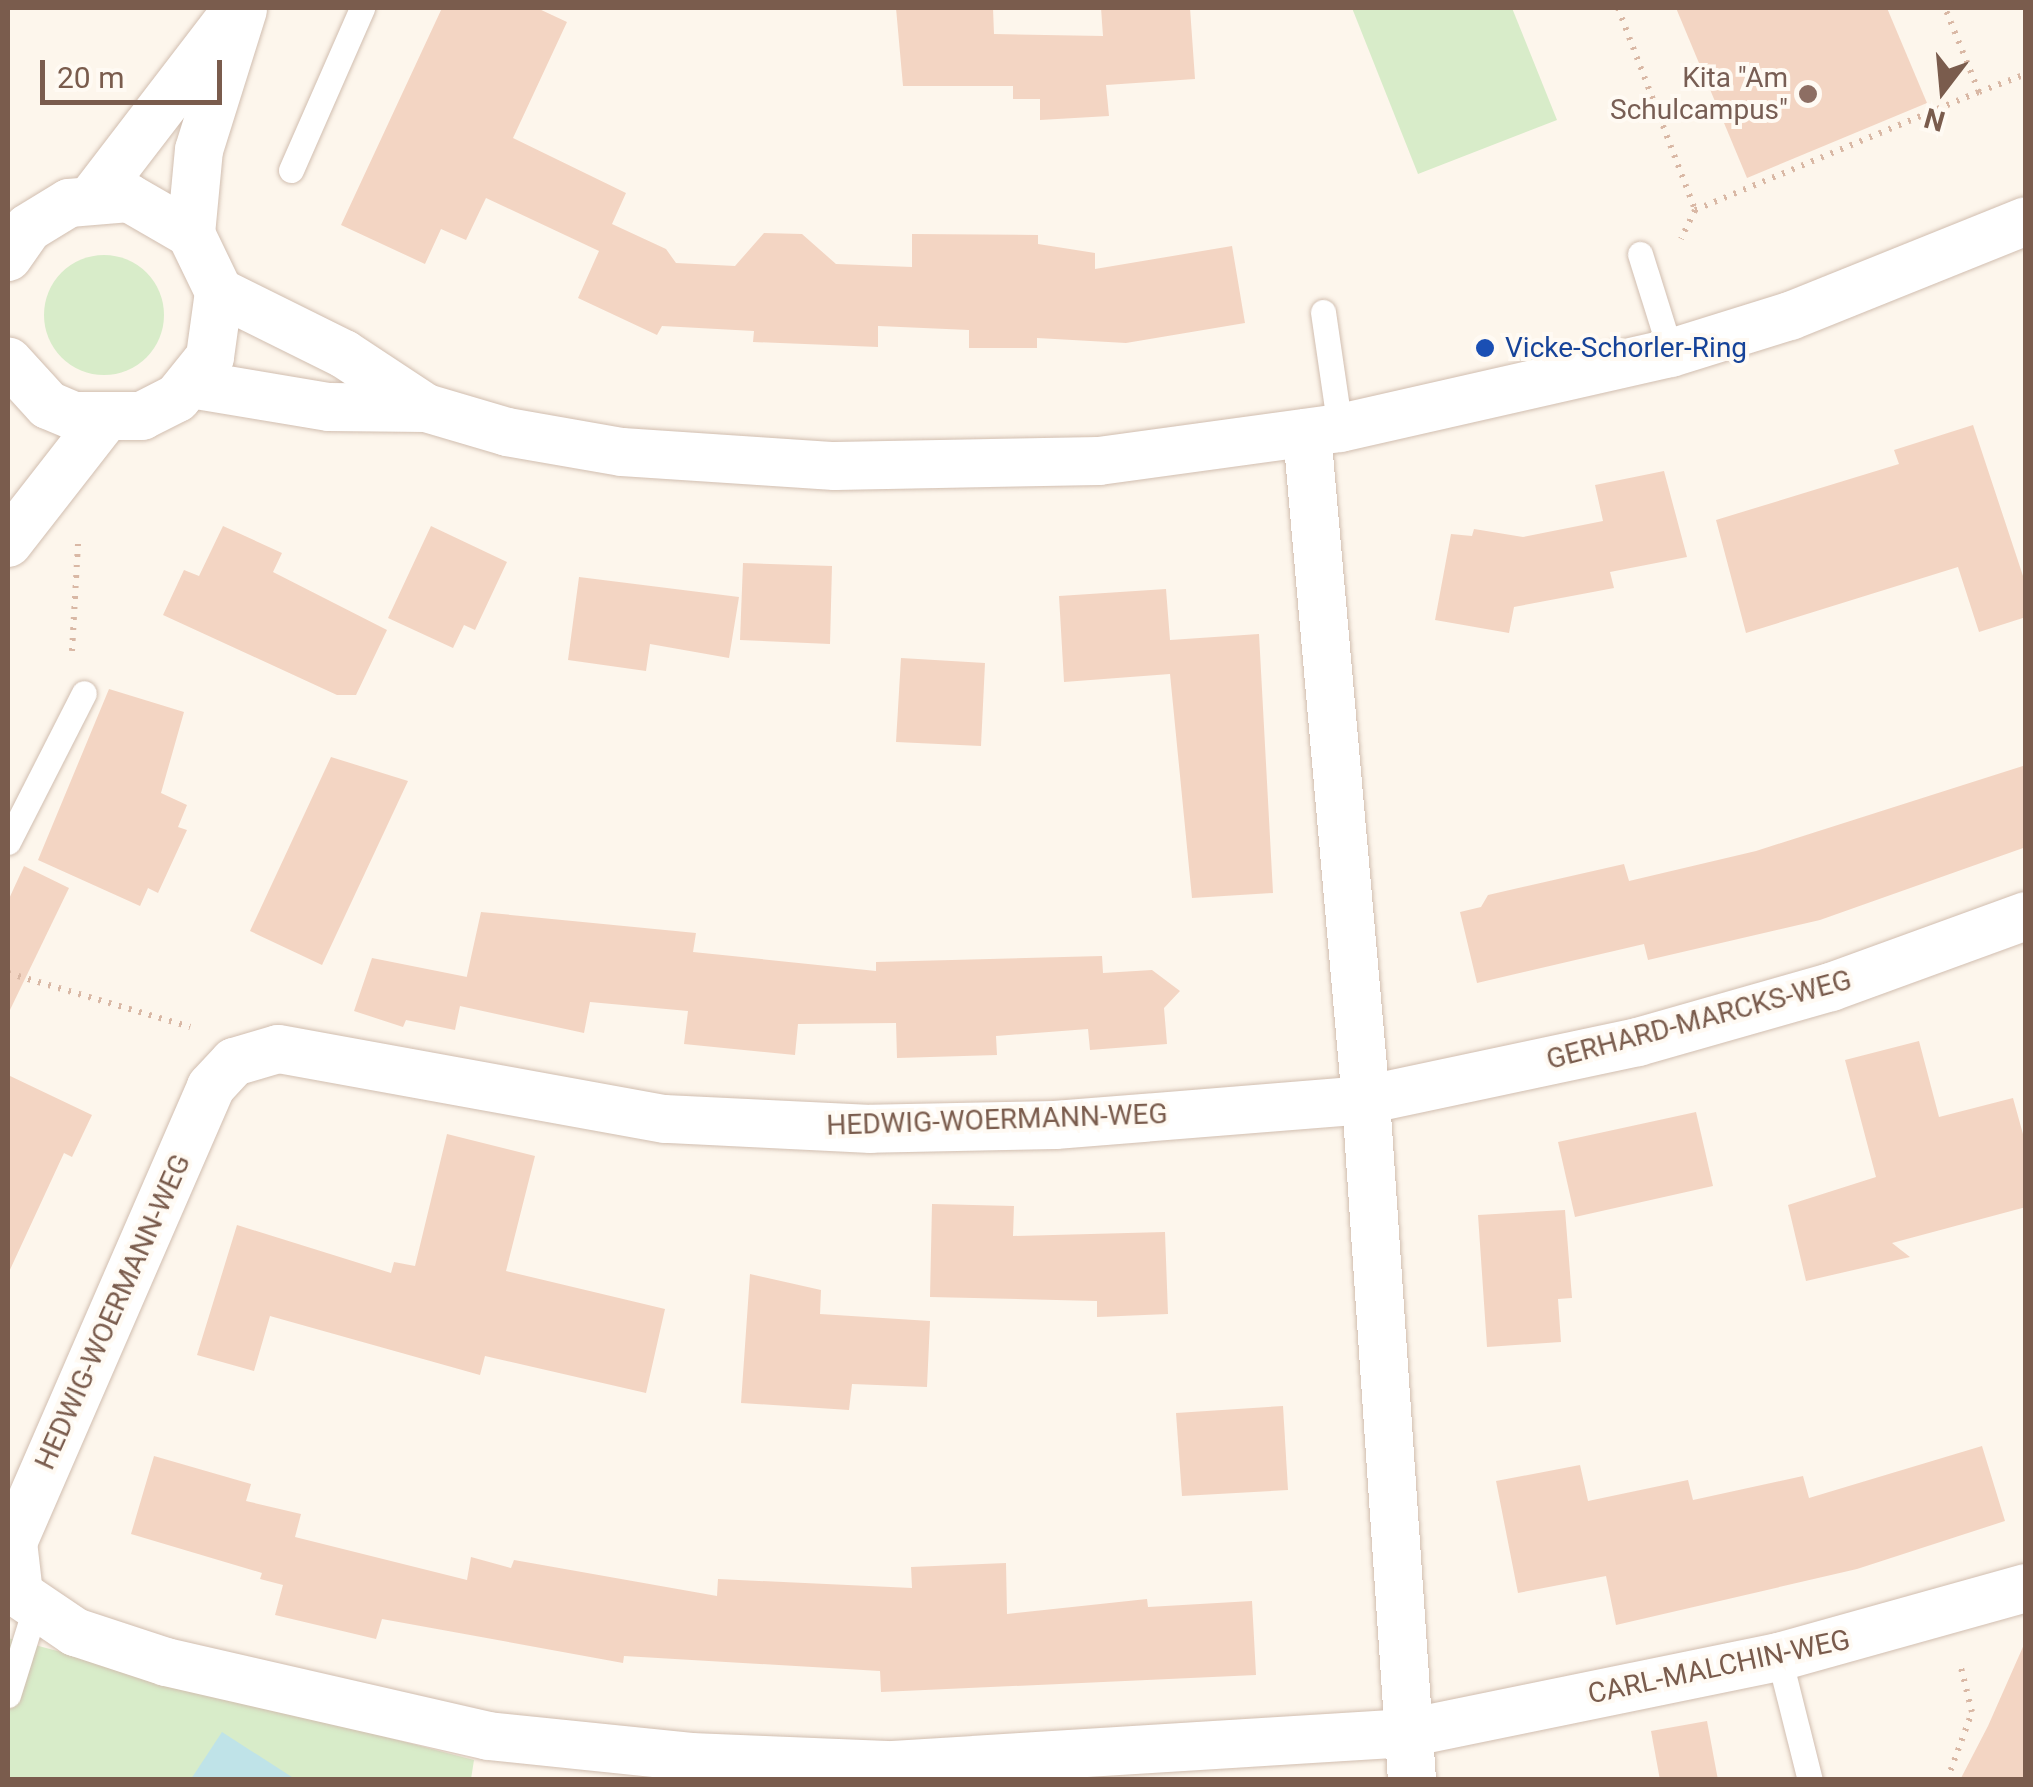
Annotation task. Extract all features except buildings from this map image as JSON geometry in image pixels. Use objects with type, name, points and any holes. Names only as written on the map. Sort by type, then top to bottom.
[{"type":"street","points":[[14,238],[93,197],[241,8]]},
{"type":"street","points":[[8,362],[48,404],[103,422],[160,408],[191,384],[210,357],[219,292],[191,234],[198,150],[241,8]]},
{"type":"street","points":[[93,197],[129,198],[191,234]]},
{"type":"street","points":[[191,384],[329,407],[426,408],[507,432],[622,452],[835,466],[1076,463],[1323,430],[1671,353],[1823,304],[2026,221]]},
{"type":"street","points":[[219,292],[344,354],[426,408]]},
{"type":"street","points":[[8,362],[8,373]]},
{"type":"street","points":[[8,543],[103,422]]},
{"type":"street","points":[[1323,430],[1412,1780]]},
{"type":"street","name":"GERHARD-MARCKS-WEG","points":[[1366,1100],[1656,1037],[1832,987],[2026,916]]},
{"type":"street","name":"HEDWIG-WOERMANN-WEG","points":[[1366,1100],[1055,1125],[852,1128],[664,1119],[278,1050],[234,1062],[212,1088],[12,1542],[20,1594],[75,1632],[204,1670],[488,1736],[691,1757],[894,1765],[1408,1733]]},
{"type":"street","name":"CARL-MALCHIN-WEG","points":[[1408,1733],[1779,1657],[2026,1588]]},
{"type":"lane","points":[[291,170],[362,8]]},
{"type":"lane","points":[[1640,254],[1671,353]]},
{"type":"lane","points":[[1322,312],[1323,430]]},
{"type":"lane","points":[[8,842],[84,693]]},
{"type":"lane","points":[[8,1694],[36,1605]]},
{"type":"lane","points":[[1779,1657],[1810,1780]]},
{"type":"path","points":[[1618,8],[1694,210]]},
{"type":"path","points":[[1946,8],[1979,92]]},
{"type":"path","points":[[1653,299],[1694,210],[2026,74]]},
{"type":"path","points":[[64,670],[72,654],[80,526]]},
{"type":"path","points":[[8,973],[278,1050]]},
{"type":"path","points":[[1947,1780],[1972,1712],[1965,1686]]},
{"type":"green space","points":[[1352,8],[1512,8],[1557,120],[1418,174]]},
{"type":"green space","points":[[104,255],[127,260],[146,273],[159,292],[164,315],[159,338],[146,357],[127,370],[104,375],[81,370],[62,357],[49,338],[44,315],[49,292],[62,273],[81,260]]},
{"type":"green space","points":[[8,1638],[474,1760],[471,1779],[8,1779]]},
{"type":"water","points":[[222,1732],[295,1779],[191,1779]]},
{"type":"place","name":"Kita \"Am Schulcampus\"","points":[[1808,94]]},
{"type":"place","name":"Vicke-Schorler-Ring","points":[[1485,348]]}]
